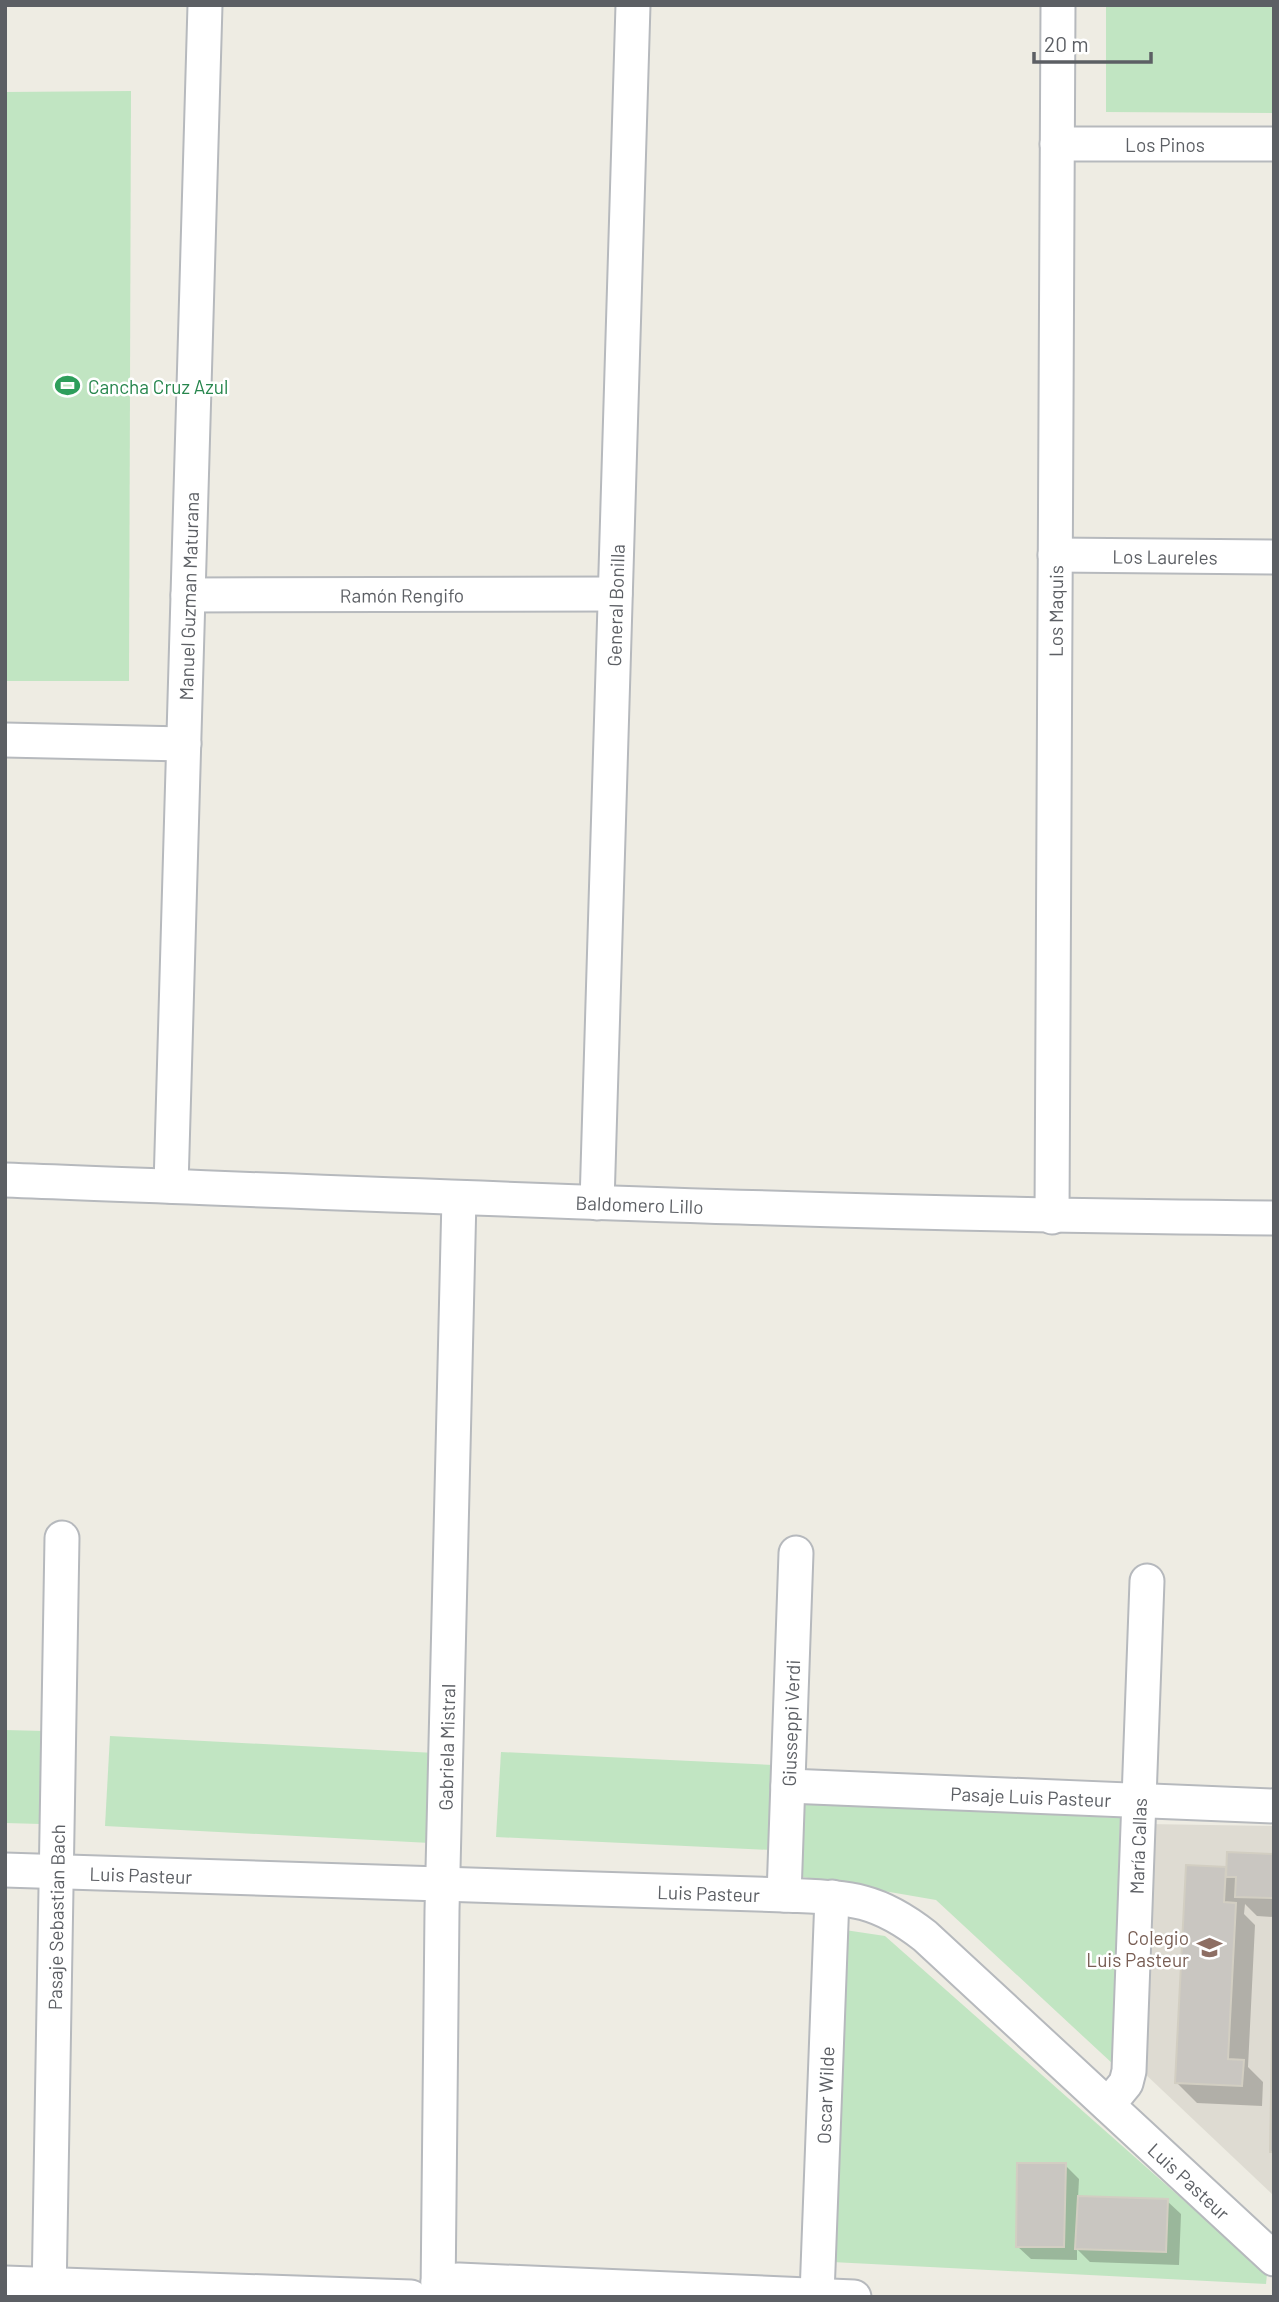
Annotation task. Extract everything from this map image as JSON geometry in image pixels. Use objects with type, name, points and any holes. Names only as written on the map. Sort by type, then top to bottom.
[{"type":"street","name":"Manuel Guzman Maturana","points":[[171,1186],[205,5]]},
{"type":"street","name":"General Bonilla","points":[[597,1203],[633,5]]},
{"type":"street","name":"Los Maquis","points":[[1052,1217],[1058,5]]},
{"type":"street","name":"Los Pinos","points":[[1057,144],[1274,144]]},
{"type":"street","name":"Los Laureles","points":[[1055,555],[1274,557]]},
{"type":"street","name":"Ramón Rengifo","points":[[188,596],[615,594]]},
{"type":"street","points":[[5,740],[184,744]]},
{"type":"street","name":"Baldomero Lillo","points":[[5,1180],[1052,1217],[1274,1219]]},
{"type":"street","name":"Gabriela Mistral","points":[[429,2292],[443,1883],[459,1198]]},
{"type":"street","name":"Pasaje Sebastian Bach","points":[[49,2291],[62,1538]]},
{"type":"street","name":"Giusseppi Verdi","points":[[783,1895],[796,1553]]},
{"type":"street","name":"María Callas","points":[[1108,2105],[1126,2083],[1129,2071],[1147,1581]]},
{"type":"street","name":"Pasaje Luis Pasteur","points":[[788,1786],[1274,1806]]},
{"type":"street","name":"Luis Pasteur","points":[[5,1870],[832,1897],[881,1907],[905,1920],[925,1936],[1274,2259]]},
{"type":"street","name":"Oscar Wilde","points":[[817,2295],[832,1897]]},
{"type":"street","points":[[5,2283],[49,2291],[429,2292],[459,2280],[854,2297]]},
{"type":"shaded area","name":"Colegio Luis Pasteur","points":[[1147,1824],[1274,1826],[1274,2196],[1142,2071]]},
{"type":"green space","points":[[1106,5],[1274,5],[1274,113],[1106,112]]},
{"type":"green space","name":"Cancha Cruz Azul","points":[[131,91],[129,681],[5,681],[5,92]]},
{"type":"green space","points":[[5,1730],[44,1731],[41,1824],[5,1823]]},
{"type":"green space","points":[[110,1736],[435,1753],[430,1843],[105,1826]]},
{"type":"green space","points":[[501,1752],[795,1766],[791,1851],[496,1837]]},
{"type":"green space","points":[[800,1803],[1120,1818],[1113,2064],[936,1900],[797,1876]]},
{"type":"green space","points":[[845,1930],[885,1936],[1267,2274],[1266,2284],[832,2262]]},
{"type":"building","points":[[1227,1852],[1274,1854],[1274,1898],[1235,1897],[1236,1877],[1226,1877]]},
{"type":"building","points":[[1186,1865],[1226,1867],[1224,1902],[1236,1903],[1228,2059],[1244,2060],[1242,2086],[1175,2083]]},
{"type":"building","points":[[1273,1977],[1274,2152],[1270,2152]]},
{"type":"building","points":[[1017,2163],[1066,2163],[1064,2247],[1016,2247]]},
{"type":"building","points":[[1078,2196],[1168,2199],[1166,2252],[1075,2249]]},
{"type":"place","name":"Cancha Cruz Azul","points":[[68,386]]},
{"type":"place","name":"Colegio Luis Pasteur","points":[[1209,1948]]}]
